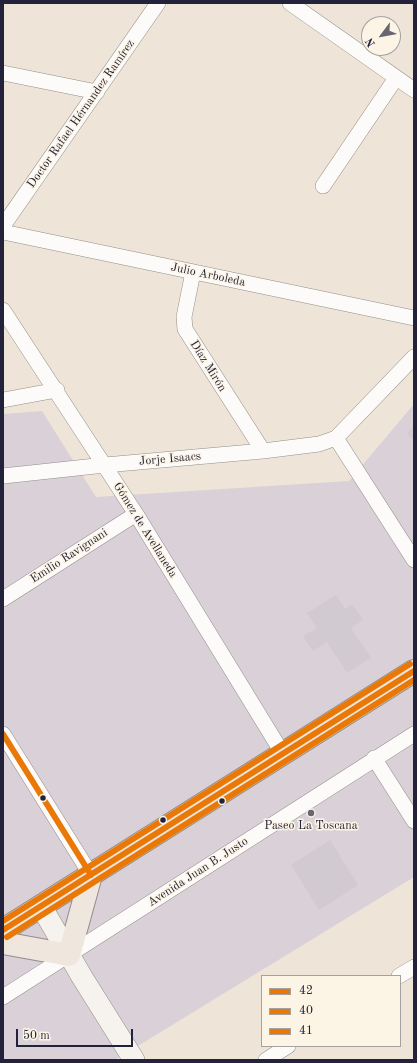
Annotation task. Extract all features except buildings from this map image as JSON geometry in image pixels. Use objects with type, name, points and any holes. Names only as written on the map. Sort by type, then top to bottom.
[{"type":"main road","points":[[3,930],[414,671]]},
{"type":"main road","points":[[69,955],[91,875]]},
{"type":"main road","points":[[41,906],[69,955],[134,1060]]},
{"type":"main road","points":[[3,943],[69,955]]},
{"type":"street","name":"Doctor Rafael Hérnandez Ramírez","points":[[3,226],[158,3]]},
{"type":"street","points":[[290,3],[414,90]]},
{"type":"street","points":[[3,73],[97,92]]},
{"type":"street","points":[[323,186],[396,78]]},
{"type":"street","name":"Julio Arboleda","points":[[3,232],[414,318]]},
{"type":"street","name":"Díaz Mirón","points":[[193,272],[184,317],[185,329],[262,451]]},
{"type":"street","name":"Gómez de Avellaneda","points":[[3,310],[57,390],[136,514],[283,754]]},
{"type":"street","points":[[414,357],[336,438],[414,560]]},
{"type":"street","points":[[3,400],[57,390]]},
{"type":"street","name":"Jorje Isaacs","points":[[3,476],[262,451],[319,444],[336,438]]},
{"type":"street","name":"Emilio Ravignani","points":[[3,599],[136,514]]},
{"type":"street","points":[[3,734],[91,875]]},
{"type":"street","name":"Avenida Juan B. Justo","points":[[3,997],[374,758],[414,734]]},
{"type":"street","points":[[374,758],[414,821]]},
{"type":"street","points":[[401,975],[414,967]]},
{"type":"street","points":[[266,1060],[286,1047]]},
{"type":"shaded area","points":[[414,404],[414,877],[115,1060],[3,1060],[3,414],[42,411],[96,497],[349,481]]},
{"type":"transit line","name":"41","points":[[3,921],[410,664]]},
{"type":"transit line","name":"42","points":[[3,930],[414,671]]},
{"type":"transit line","name":"40","points":[[7,937],[414,680]]},
{"type":"transit line","name":"42","points":[[3,734],[91,875]]},
{"type":"place","name":"Paseo La Toscana","points":[[311,813]]}]
